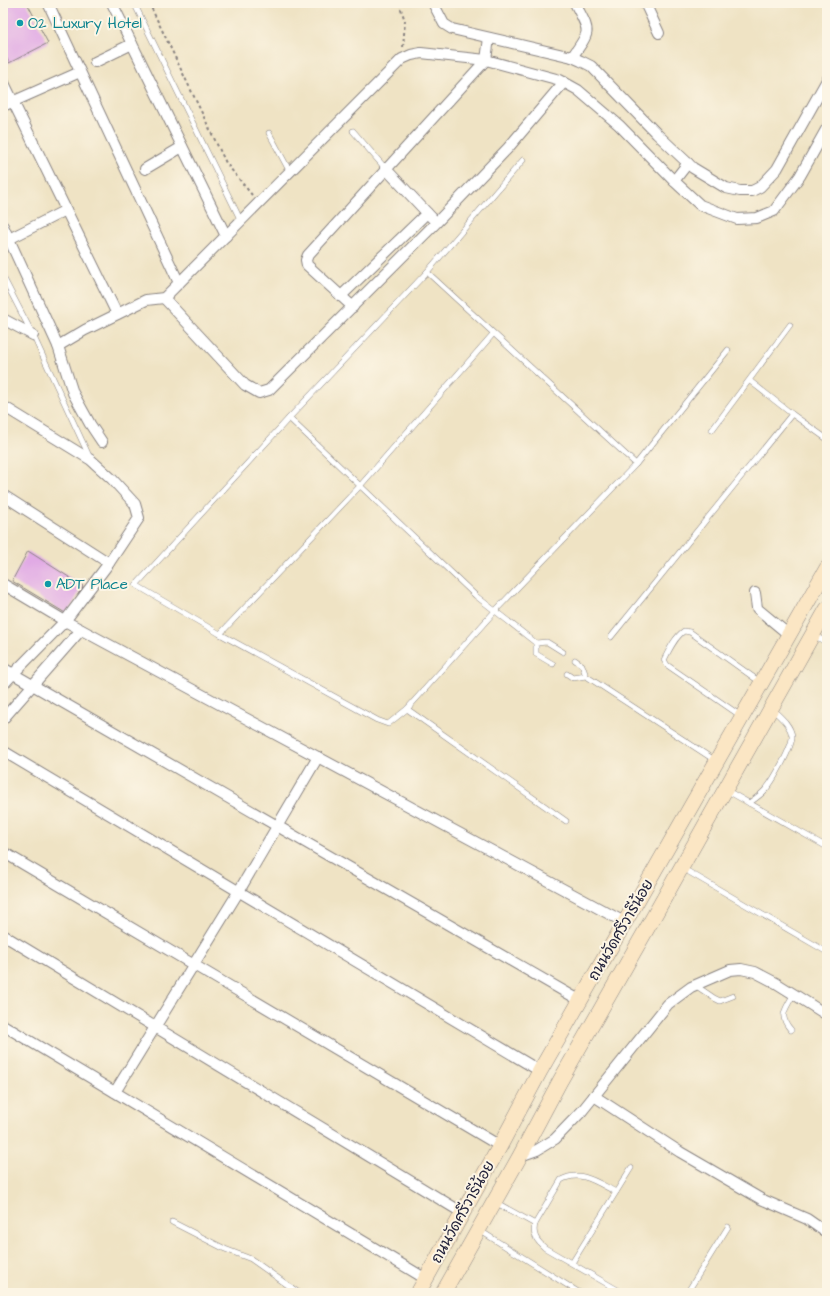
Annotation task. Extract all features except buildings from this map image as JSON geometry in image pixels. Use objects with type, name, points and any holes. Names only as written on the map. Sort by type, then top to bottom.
[{"type":"main road","name":"ถนนวัดศรีวารีน้อย","points":[[418,1293],[540,1071],[827,568]]},
{"type":"main road","name":"ถนนวัดศรีวารีน้อย","points":[[443,1293],[520,1156],[560,1081],[682,868],[827,609]]},
{"type":"main road","points":[[791,630],[813,635]]},
{"type":"street","points":[[48,3],[179,283]]},
{"type":"street","points":[[112,3],[226,236]]},
{"type":"street","points":[[433,3],[444,24],[452,29],[572,57],[591,66],[693,168],[726,188],[740,192],[752,191],[760,187],[777,169],[827,80]]},
{"type":"street","points":[[572,57],[587,34],[587,27],[575,3]]},
{"type":"street","points":[[645,3],[660,33]]},
{"type":"street","points":[[353,307],[307,265],[306,260],[308,255],[385,168],[486,60],[489,38]]},
{"type":"street","points":[[95,62],[132,44]]},
{"type":"street","points":[[58,346],[86,330],[146,300],[164,298],[402,59],[411,54],[421,53],[486,60],[564,82],[578,90],[619,125],[674,181],[700,204],[736,219],[750,219],[766,216],[774,211],[800,176],[827,128]]},
{"type":"street","points":[[3,106],[80,72]]},
{"type":"street","points":[[3,81],[117,314]]},
{"type":"street","points":[[164,298],[245,385],[259,393],[269,390],[436,223],[508,148],[564,82]]},
{"type":"street","points":[[145,169],[182,147]]},
{"type":"street","points":[[674,181],[688,163]]},
{"type":"street","points":[[385,168],[436,223]]},
{"type":"street","points":[[9,239],[66,210]]},
{"type":"street","points":[[341,296],[427,213]]},
{"type":"street","points":[[3,226],[58,346],[72,393],[102,442]]},
{"type":"street","points":[[3,319],[33,336]]},
{"type":"street","points":[[3,406],[91,460],[112,479],[135,504],[140,518],[109,563],[65,621],[3,685]]},
{"type":"street","points":[[3,495],[109,563]]},
{"type":"street","points":[[3,584],[81,630],[626,922]]},
{"type":"street","points":[[755,593],[757,608],[791,630]]},
{"type":"street","points":[[3,719],[81,630]]},
{"type":"street","points":[[3,668],[581,1001]]},
{"type":"street","points":[[3,751],[540,1071]]},
{"type":"street","points":[[115,1092],[239,891],[318,757]]},
{"type":"street","points":[[3,852],[500,1146]]},
{"type":"street","points":[[3,935],[463,1213]]},
{"type":"street","points":[[520,1156],[537,1150],[555,1139],[582,1111],[668,1004],[695,985],[730,970],[741,969],[755,972],[776,983],[827,1015]]},
{"type":"street","points":[[3,1025],[426,1279]]},
{"type":"street","points":[[594,1096],[680,1152],[761,1199],[807,1220],[827,1233]]},
{"type":"lane","points":[[134,3],[241,221]]},
{"type":"lane","points":[[353,131],[385,168]]},
{"type":"lane","points":[[269,133],[290,172]]},
{"type":"lane","points":[[523,160],[427,272],[289,418],[136,585],[220,634],[377,720],[388,724],[407,709],[494,611],[636,464],[728,350]]},
{"type":"lane","points":[[427,272],[636,464]]},
{"type":"lane","points":[[3,277],[33,336],[91,460]]},
{"type":"lane","points":[[712,430],[750,381],[790,325]]},
{"type":"lane","points":[[220,634],[360,486],[493,334]]},
{"type":"lane","points":[[750,381],[827,439]]},
{"type":"lane","points":[[611,637],[792,414]]},
{"type":"lane","points":[[289,418],[471,591],[494,611],[536,643],[547,642],[563,652]]},
{"type":"lane","points":[[742,716],[667,664],[664,660],[667,653],[679,634],[684,631],[690,632],[761,683]]},
{"type":"lane","points":[[813,635],[827,643]]},
{"type":"lane","points":[[536,643],[536,654],[553,664]]},
{"type":"lane","points":[[575,660],[582,665],[586,676],[717,761]]},
{"type":"lane","points":[[567,674],[573,678],[586,676]]},
{"type":"lane","points":[[748,803],[767,789],[790,747],[792,737],[788,725],[772,708]]},
{"type":"lane","points":[[407,709],[566,821]]},
{"type":"lane","points":[[725,790],[827,847]]},
{"type":"lane","points":[[682,868],[827,952]]},
{"type":"lane","points":[[695,985],[720,1001],[733,996]]},
{"type":"lane","points":[[791,1030],[784,1021],[783,1016],[793,995]]},
{"type":"lane","points":[[572,1263],[631,1168]]},
{"type":"lane","points":[[616,1192],[584,1176],[566,1177],[560,1180],[535,1224],[534,1229],[535,1237],[539,1243],[623,1293]]},
{"type":"lane","points":[[494,1202],[535,1224]]},
{"type":"lane","points":[[172,1222],[225,1249],[251,1259],[299,1293]]},
{"type":"lane","points":[[687,1293],[728,1227]]},
{"type":"lane","points":[[478,1230],[580,1293]]},
{"type":"lane","points":[[286,1293],[291,1288]]},
{"type":"path","points":[[149,3],[226,163],[259,204]]},
{"type":"path","points":[[399,3],[405,21],[402,59]]},
{"type":"place","name":"O2 Luxury Hotel","points":[[20,23]]},
{"type":"place","name":"ADT Place","points":[[48,584]]}]
